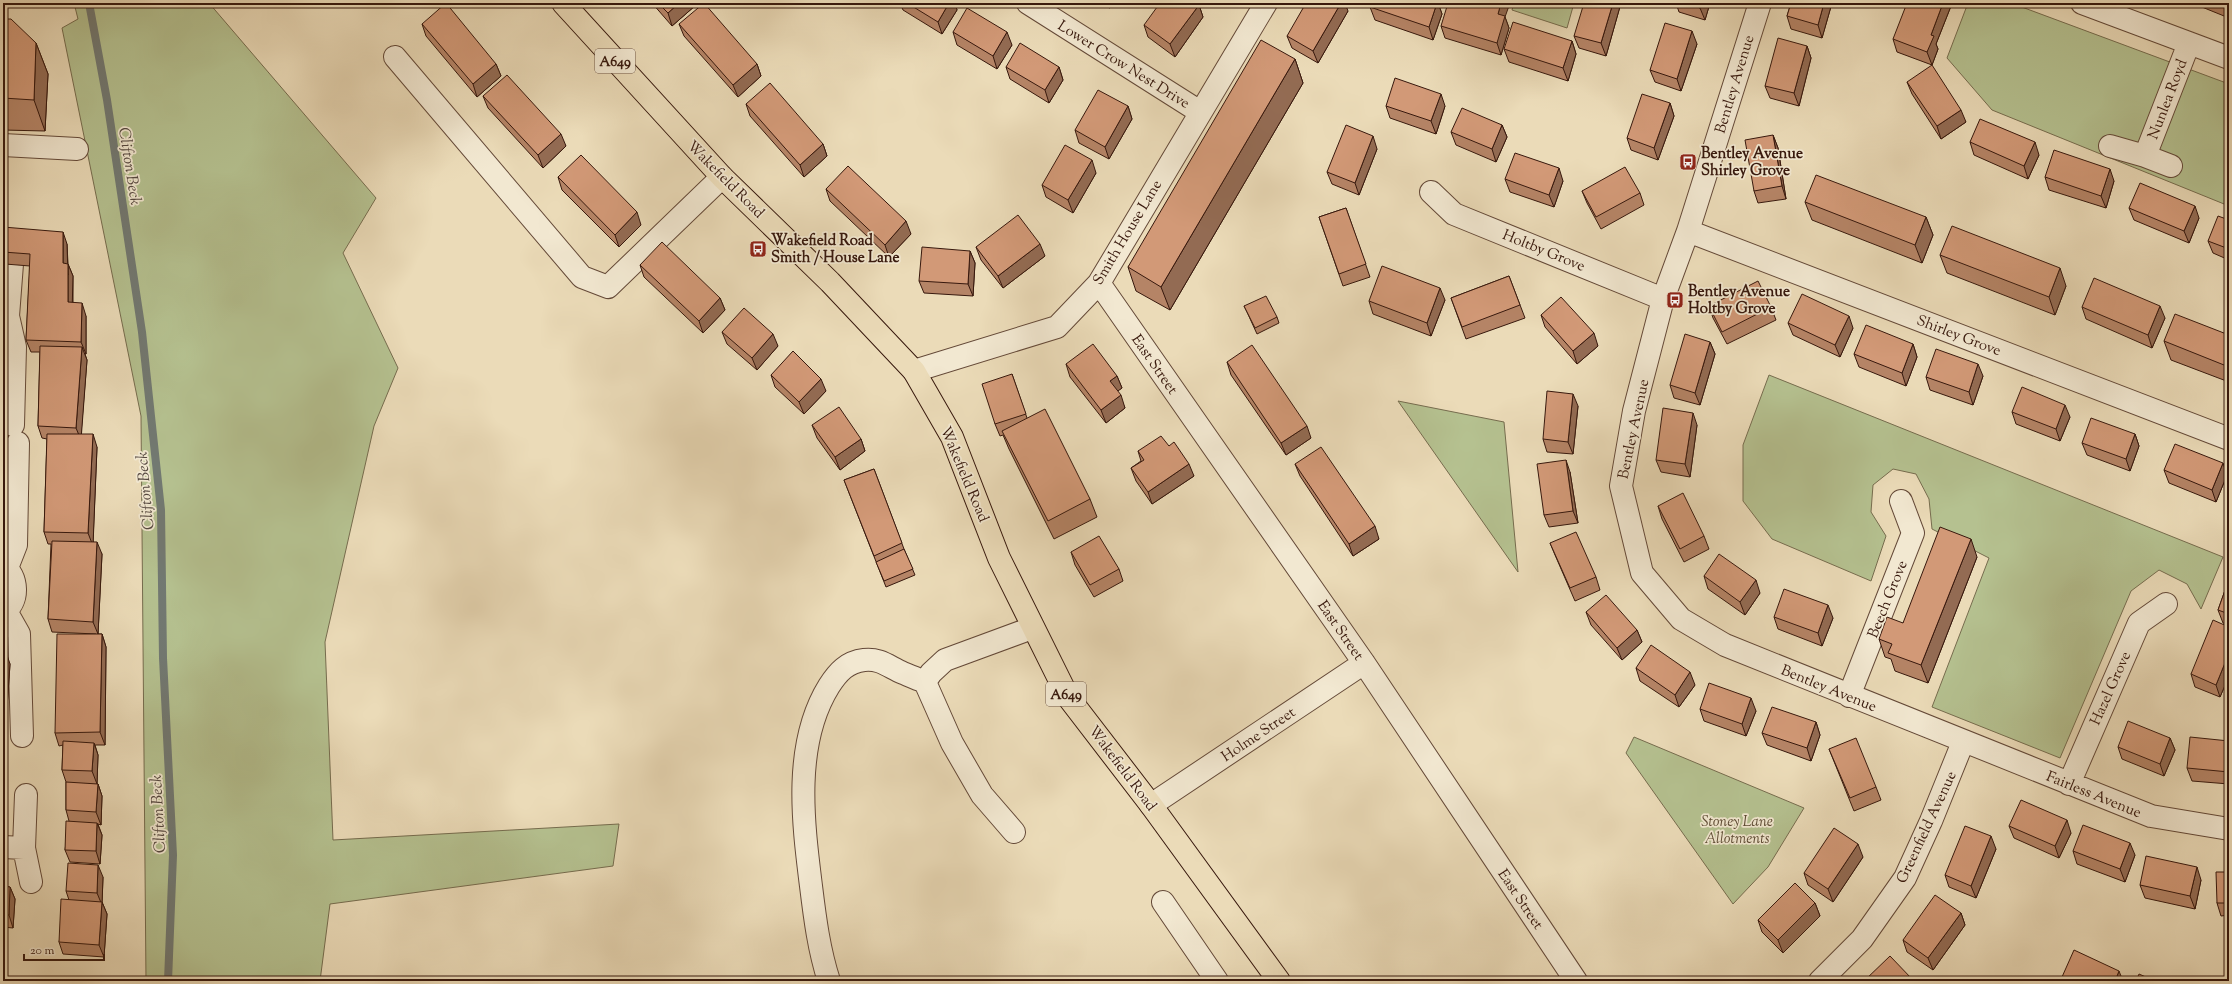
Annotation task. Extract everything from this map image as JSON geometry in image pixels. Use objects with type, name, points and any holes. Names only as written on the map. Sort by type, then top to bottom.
[{"type":"main road","name":"Wakefield Road","points":[[563,3],[722,176],[830,282],[914,372],[952,437],[999,558],[1032,628],[1068,697],[1151,806],[1279,981]]},
{"type":"street","name":"Lower Crow Nest Drive","points":[[1028,3],[1200,112]]},
{"type":"street","name":"Smith House Lane","points":[[914,372],[1057,327],[1099,283],[1266,3]]},
{"type":"street","name":"Bentley Avenue","points":[[1760,3],[1688,231],[1663,299],[1634,411],[1621,486],[1642,573],[1681,619],[1725,644],[1963,742]]},
{"type":"street","name":"Nunlea Royd","points":[[2082,3],[2229,58]]},
{"type":"street","name":"Nunlea Royd","points":[[2145,156],[2189,43]]},
{"type":"street","points":[[395,57],[582,276],[608,287],[722,176]]},
{"type":"street","points":[[3,145],[77,149]]},
{"type":"street","name":"Nunlea Royd","points":[[2110,146],[2145,156],[2171,166]]},
{"type":"street","name":"Holtby Grove","points":[[1431,192],[1454,214],[1663,299]]},
{"type":"street","name":"Shirley Grove","points":[[1688,231],[2229,439]]},
{"type":"street","points":[[12,264],[5,316],[15,347],[16,545],[5,566],[13,576],[15,585],[15,594],[5,612],[19,634],[22,736]]},
{"type":"street","name":"East Street","points":[[1099,283],[1364,663],[1576,981]]},
{"type":"street","name":"Beech Grove","points":[[1849,696],[1914,532],[1901,501]]},
{"type":"street","name":"Hazel Grove","points":[[2068,784],[2139,623],[2166,604]]},
{"type":"street","points":[[925,682],[931,672],[945,660],[1032,628]]},
{"type":"street","points":[[829,981],[817,936],[805,837],[806,763],[814,713],[835,677],[844,667],[854,662],[871,659],[881,661],[902,673],[925,682],[955,750],[982,795],[1014,832]]},
{"type":"street","name":"Holme Street","points":[[1151,806],[1364,663]]},
{"type":"street","name":"Fairless Avenue","points":[[1963,742],[2151,816],[2229,829]]},
{"type":"street","name":"Greenfield Avenue","points":[[1820,981],[1862,939],[1904,878],[1931,821],[1963,742]]},
{"type":"street","points":[[26,795],[14,847],[32,882]]},
{"type":"street","points":[[1163,902],[1217,981]]},
{"type":"green space","points":[[74,3],[209,3],[376,198],[343,253],[398,368],[374,426],[325,642],[333,840],[619,824],[613,866],[330,904],[320,981],[146,981],[141,416],[62,28],[78,19]]},
{"type":"green space","points":[[1514,3],[1574,3],[1567,28],[1512,10]]},
{"type":"green space","points":[[1968,3],[2011,3],[2229,84],[2229,206],[1992,110],[1947,58]]},
{"type":"green space","points":[[1769,375],[2223,557],[2201,609],[2187,584],[2159,570],[2131,591],[2060,758],[1932,707],[1989,558],[1932,529],[1929,499],[1916,474],[1893,469],[1873,485],[1871,512],[1886,536],[1871,581],[1772,539],[1743,501],[1743,445]]},
{"type":"green space","points":[[1398,401],[1504,422],[1518,572]]},
{"type":"green space","name":"Stoney Lane Allotments","points":[[1634,737],[1804,808],[1768,867],[1733,904],[1626,753]]},
{"type":"building","points":[[446,3],[496,64],[473,84],[422,24]]},
{"type":"building","points":[[658,3],[679,3],[668,13]]},
{"type":"building","points":[[704,3],[757,64],[733,85],[679,24]]},
{"type":"building","points":[[907,3],[949,3],[938,22]]},
{"type":"building","points":[[1160,3],[1196,3],[1199,5],[1170,44],[1144,25]]},
{"type":"building","points":[[1306,3],[1341,3],[1313,51],[1287,36]]},
{"type":"building","points":[[1372,3],[1437,3],[1429,27],[1370,7]]},
{"type":"building","points":[[1448,3],[1501,3],[1498,14],[1505,16],[1497,43],[1441,26]]},
{"type":"building","points":[[1584,3],[1613,3],[1601,43],[1574,36]]},
{"type":"building","points":[[1685,3],[1702,3],[1700,8]]},
{"type":"building","points":[[1791,3],[1824,3],[1818,25],[1787,16]]},
{"type":"building","points":[[1907,3],[1943,3],[1931,35],[1934,36],[1927,52],[1893,39]]},
{"type":"building","points":[[967,8],[1007,32],[993,56],[953,32]]},
{"type":"building","points":[[3,19],[11,19],[36,43],[34,100],[3,98]]},
{"type":"building","points":[[1513,22],[1572,41],[1563,68],[1504,49]]},
{"type":"building","points":[[1665,23],[1692,31],[1677,79],[1650,70]]},
{"type":"building","points":[[1778,38],[1807,46],[1794,93],[1765,86]]},
{"type":"building","points":[[1261,40],[1295,59],[1161,287],[1128,267]]},
{"type":"building","points":[[1020,43],[1059,67],[1045,90],[1006,67]]},
{"type":"building","points":[[1932,65],[1961,110],[1937,126],[1907,82]]},
{"type":"building","points":[[507,75],[561,134],[538,155],[483,96]]},
{"type":"building","points":[[1395,78],[1441,94],[1431,121],[1386,106]]},
{"type":"building","points":[[770,83],[823,144],[800,165],[746,104]]},
{"type":"building","points":[[1098,90],[1128,106],[1105,147],[1075,130]]},
{"type":"building","points":[[1642,94],[1670,103],[1654,148],[1627,138]]},
{"type":"building","points":[[1462,108],[1502,125],[1492,149],[1451,132]]},
{"type":"building","points":[[1980,119],[2035,142],[2024,166],[1970,142]]},
{"type":"building","points":[[1346,125],[1373,136],[1355,183],[1327,172]]},
{"type":"building","points":[[1773,135],[1782,186],[1754,191],[1745,140]]},
{"type":"building","points":[[1065,145],[1092,160],[1068,200],[1042,185]]},
{"type":"building","points":[[2054,150],[2110,169],[2101,196],[2045,177]]},
{"type":"building","points":[[1515,153],[1559,168],[1549,195],[1505,179]]},
{"type":"building","points":[[581,155],[637,212],[615,235],[558,177]]},
{"type":"building","points":[[848,166],[906,221],[885,245],[826,189]]},
{"type":"building","points":[[1625,167],[1640,193],[1596,217],[1582,191]]},
{"type":"building","points":[[1816,175],[1926,217],[1915,245],[1805,202]]},
{"type":"building","points":[[2140,183],[2195,206],[2184,231],[2129,208]]},
{"type":"building","points":[[1346,208],[1366,264],[1339,274],[1319,217]]},
{"type":"building","points":[[1018,215],[1040,244],[998,276],[976,247]]},
{"type":"building","points":[[2218,216],[2229,220],[2229,249],[2208,241]]},
{"type":"building","points":[[1952,226],[2060,268],[2049,297],[1940,255]]},
{"type":"building","points":[[3,227],[63,232],[63,263],[68,264],[68,302],[82,303],[81,342],[26,340],[30,254],[3,252]]},
{"type":"building","points":[[662,242],[720,298],[699,321],[640,265]]},
{"type":"building","points":[[922,247],[970,251],[968,284],[919,281]]},
{"type":"building","points":[[1382,266],[1440,288],[1427,323],[1369,301]]},
{"type":"building","points":[[1509,276],[1520,305],[1462,327],[1451,298]]},
{"type":"building","points":[[2094,278],[2160,306],[2148,335],[2082,307]]},
{"type":"building","points":[[1758,281],[1771,307],[1722,332],[1709,306]]},
{"type":"building","points":[[1802,294],[1849,316],[1835,345],[1788,323]]},
{"type":"building","points":[[1266,296],[1277,317],[1255,328],[1244,306]]},
{"type":"building","points":[[1561,297],[1594,333],[1573,351],[1541,315]]},
{"type":"building","points":[[744,308],[773,334],[752,358],[722,332]]},
{"type":"building","points":[[2175,314],[2229,335],[2229,367],[2164,341]]},
{"type":"building","points":[[1866,325],[1913,344],[1902,373],[1854,354]]},
{"type":"building","points":[[1685,334],[1710,342],[1695,393],[1670,385]]},
{"type":"building","points":[[1093,344],[1117,376],[1110,381],[1121,395],[1101,410],[1066,364]]},
{"type":"building","points":[[1252,345],[1307,426],[1281,443],[1227,362]]},
{"type":"building","points":[[40,346],[82,347],[76,428],[38,426]]},
{"type":"building","points":[[1936,349],[1978,364],[1969,392],[1926,377]]},
{"type":"building","points":[[793,351],[821,379],[799,402],[771,375]]},
{"type":"building","points":[[1012,374],[1026,414],[995,424],[982,384]]},
{"type":"building","points":[[2022,387],[2065,405],[2056,429],[2012,412]]},
{"type":"building","points":[[1547,391],[1573,394],[1568,442],[1543,439]]},
{"type":"building","points":[[839,407],[861,439],[835,457],[812,425]]},
{"type":"building","points":[[1663,408],[1693,413],[1685,464],[1656,460]]},
{"type":"building","points":[[1045,409],[1090,499],[1048,521],[1002,431]]},
{"type":"building","points":[[2091,418],[2135,434],[2126,459],[2082,443]]},
{"type":"building","points":[[47,434],[93,434],[88,533],[44,532]]},
{"type":"building","points":[[1161,436],[1169,446],[1174,442],[1189,464],[1148,492],[1131,468],[1144,460],[1138,451]]},
{"type":"building","points":[[2175,444],[2223,463],[2212,490],[2164,470]]},
{"type":"building","points":[[1321,447],[1375,526],[1349,544],[1295,464]]},
{"type":"building","points":[[1566,460],[1573,511],[1544,515],[1537,464]]},
{"type":"building","points":[[874,469],[902,543],[874,556],[844,480]]},
{"type":"building","points":[[1683,493],[1704,536],[1680,549],[1658,506]]},
{"type":"building","points":[[1940,527],[1971,539],[1921,665],[1888,653],[1892,644],[1879,639],[1887,617],[1903,623]]},
{"type":"building","points":[[1576,532],[1596,577],[1570,588],[1550,543]]},
{"type":"building","points":[[1099,536],[1119,569],[1090,585],[1071,552]]},
{"type":"building","points":[[52,541],[97,542],[93,622],[48,619]]},
{"type":"building","points":[[904,549],[913,569],[884,581],[876,562]]},
{"type":"building","points":[[1719,554],[1756,580],[1740,602],[1704,576]]},
{"type":"building","points":[[2229,579],[2229,614],[2218,610]]},
{"type":"building","points":[[1784,589],[1828,605],[1818,633],[1774,617]]},
{"type":"building","points":[[1606,595],[1637,630],[1617,648],[1586,612]]},
{"type":"building","points":[[2213,620],[2229,627],[2229,653],[2216,685],[2191,674]]},
{"type":"building","points":[[57,634],[102,634],[100,732],[55,733]]},
{"type":"building","points":[[1651,645],[1690,672],[1675,695],[1636,668]]},
{"type":"building","points":[[3,651],[6,652],[3,691]]},
{"type":"building","points":[[1709,683],[1751,698],[1742,724],[1700,709]]},
{"type":"building","points":[[1772,707],[1816,722],[1807,748],[1762,733]]},
{"type":"building","points":[[2128,721],[2170,738],[2160,764],[2118,747]]},
{"type":"building","points":[[2190,737],[2229,741],[2229,772],[2187,768]]},
{"type":"building","points":[[1856,738],[1876,787],[1850,798],[1829,749]]},
{"type":"building","points":[[63,741],[94,743],[92,771],[62,770]]},
{"type":"building","points":[[66,782],[98,784],[96,812],[66,810]]},
{"type":"building","points":[[2021,800],[2067,820],[2055,846],[2009,826]]},
{"type":"building","points":[[66,821],[97,823],[96,851],[65,850]]},
{"type":"building","points":[[2083,825],[2130,843],[2120,869],[2073,851]]},
{"type":"building","points":[[1965,826],[1991,836],[1971,886],[1945,875]]},
{"type":"building","points":[[1834,828],[1858,844],[1828,889],[1804,873]]},
{"type":"building","points":[[2146,856],[2197,867],[2190,896],[2140,885]]},
{"type":"building","points":[[68,863],[98,865],[97,893],[66,891]]},
{"type":"building","points":[[2216,872],[2229,872],[2229,903],[2217,903]]},
{"type":"building","points":[[1795,883],[1815,903],[1778,940],[1758,920]]},
{"type":"building","points":[[3,886],[10,887],[9,915],[3,915]]},
{"type":"building","points":[[1935,895],[1961,913],[1928,958],[1903,940]]},
{"type":"building","points":[[61,899],[102,902],[99,945],[59,942]]},
{"type":"building","points":[[2074,950],[2119,971],[2115,981],[2071,981],[2062,977]]},
{"type":"building","points":[[1890,956],[1912,979],[1910,981],[1864,981]]},
{"type":"building","points":[[2139,974],[2155,981],[2136,981]]},
{"type":"waterway","name":"Clifton Beck","points":[[89,3],[107,100],[142,332],[161,510],[163,658],[173,855],[168,981]]},
{"type":"place","name":"Bentley Avenue Shirley Grove","points":[[1688,162]]},
{"type":"place","name":"Wakefield Road Smith / House Lane","points":[[758,249]]},
{"type":"place","name":"Bentley Avenue Holtby Grove","points":[[1675,300]]}]
